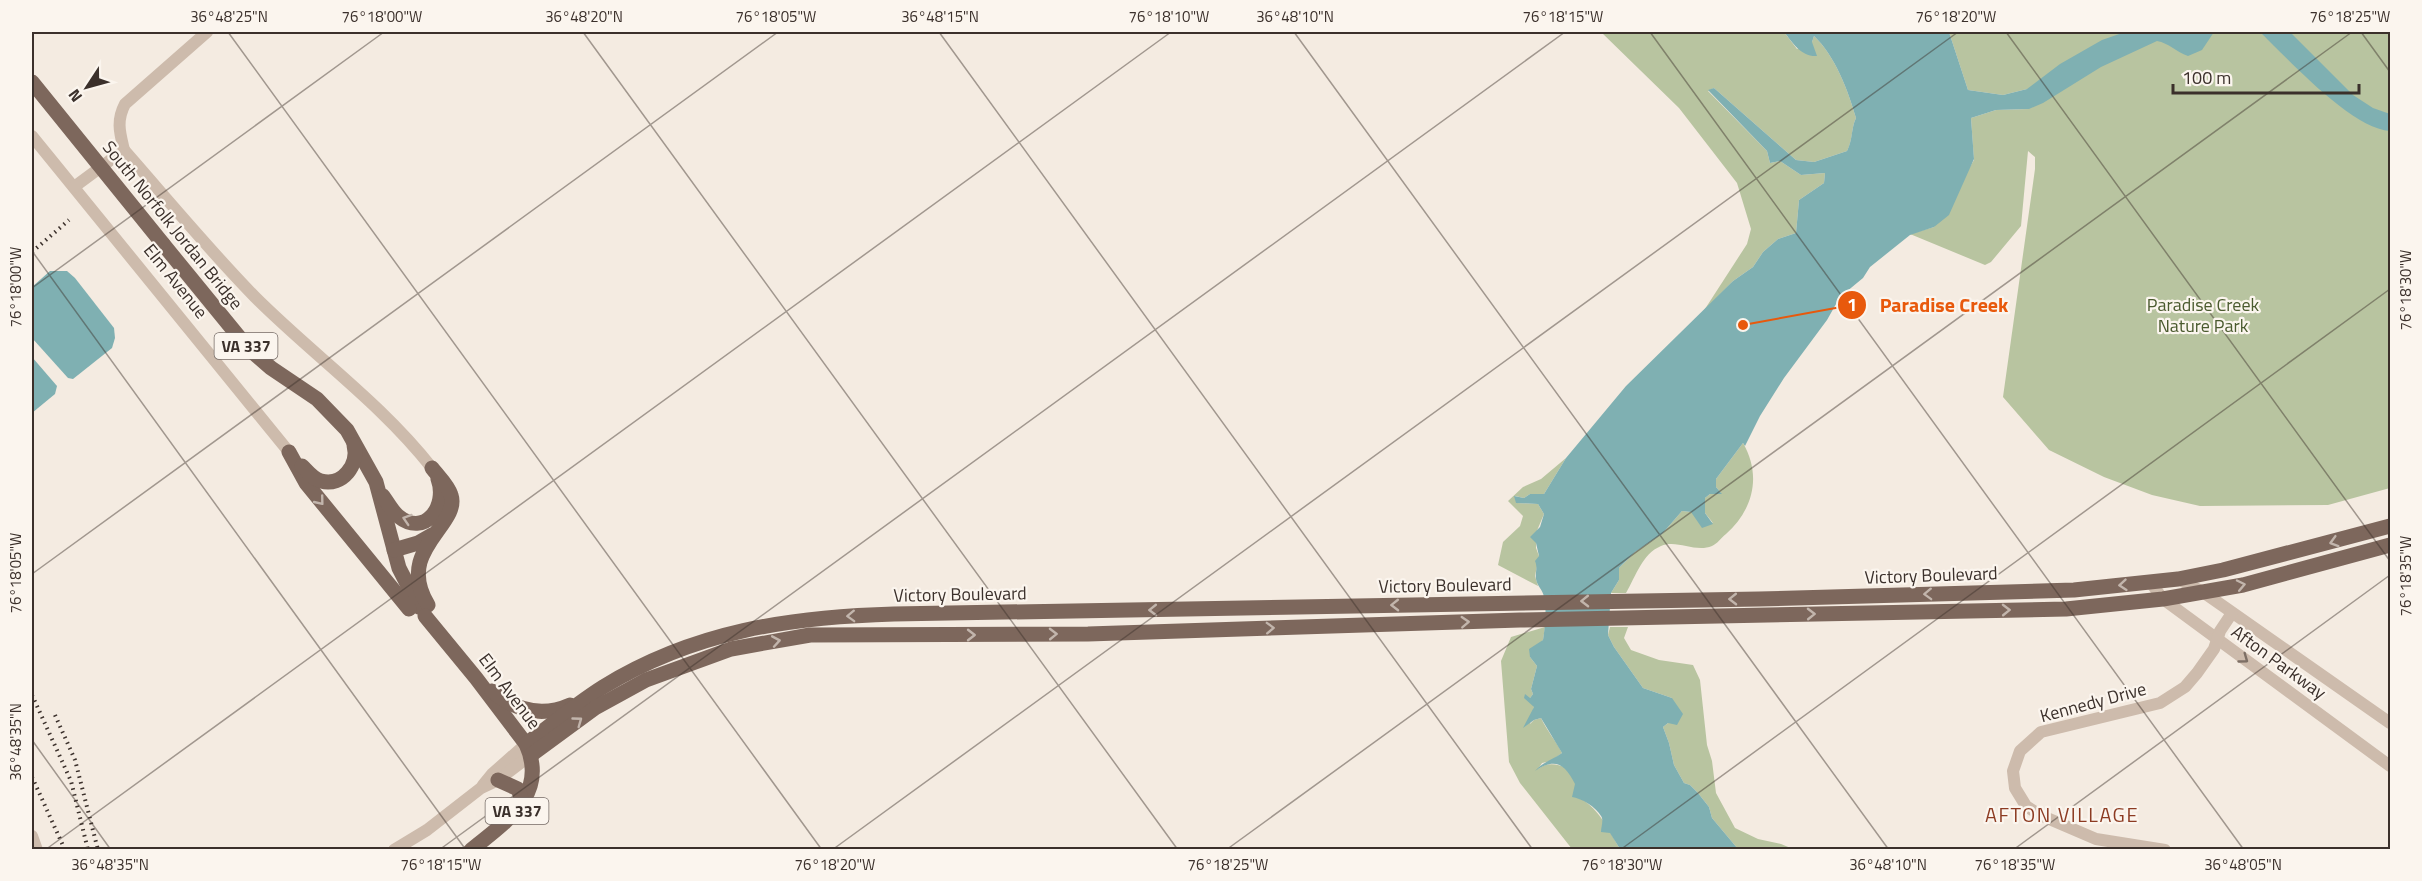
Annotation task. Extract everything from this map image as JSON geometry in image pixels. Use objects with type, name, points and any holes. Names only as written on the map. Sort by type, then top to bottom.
[{"type":"main road","name":"South Norfolk Jordan Bridge","points":[[32,82],[248,348],[271,368],[317,399],[350,435]]},
{"type":"main road","points":[[289,452],[311,475],[321,481],[332,482],[343,477],[352,467],[356,455],[350,435]]},
{"type":"main road","name":"VA 337","points":[[350,435],[376,482],[404,582],[422,611]]},
{"type":"main road","points":[[289,452],[306,483],[422,611],[459,657]]},
{"type":"main road","points":[[376,482],[398,516],[409,521],[424,521],[437,511],[441,500],[440,486],[432,468]]},
{"type":"main road","points":[[422,611],[419,571],[424,551],[449,514],[452,500],[448,489],[432,468]]},
{"type":"main road","name":"Victory Boulevard","points":[[529,750],[588,696],[646,663],[715,636],[803,619],[842,616],[2074,590],[2178,579],[2274,558],[2391,526]]},
{"type":"main road","points":[[394,549],[418,543],[434,533]]},
{"type":"main road","name":"Victory Boulevard","points":[[529,750],[627,689],[698,660],[742,647],[810,635],[1088,634],[1520,620],[2066,609],[2163,599],[2203,592],[2290,574],[2391,545]]},
{"type":"main road","name":"Elm Avenue","points":[[422,611],[476,678],[529,750],[533,772],[523,803],[508,820],[471,849]]},
{"type":"main road","points":[[739,631],[742,647]]},
{"type":"main road","points":[[476,678],[506,702],[537,712],[556,710],[588,696]]},
{"type":"main road","points":[[498,780],[515,786],[523,803]]},
{"type":"street","points":[[207,32],[124,104],[118,128],[124,150],[256,298],[356,388],[420,452],[432,468]]},
{"type":"street","name":"Elm Avenue","points":[[32,136],[289,452]]},
{"type":"street","points":[[74,187],[124,150]]},
{"type":"street","name":"Afton Parkway","points":[[2178,579],[2203,592],[2391,723]]},
{"type":"street","name":"Afton Parkway","points":[[2151,583],[2163,599],[2391,765]]},
{"type":"street","name":"Kennedy Drive","points":[[2165,849],[2096,839],[2040,815],[2026,806],[2015,788],[2013,771],[2020,751],[2041,732],[2160,703],[2174,695],[2185,687],[2197,673],[2219,640],[2220,631],[2232,613]]},
{"type":"street","points":[[394,849],[427,830],[481,788],[498,780],[529,750]]},
{"type":"street","points":[[481,788],[492,774],[529,750]]},
{"type":"street","points":[[411,849],[427,830]]},
{"type":"street","points":[[32,836],[37,849]]},
{"type":"green space","points":[[1601,32],[1784,32],[1797,49],[1812,42],[1814,36],[1834,63],[1849,96],[1856,118],[1847,151],[1814,162],[1796,160],[1714,88],[1708,91],[1767,151],[1770,163],[1780,161],[1801,175],[1825,173],[1824,183],[1799,200],[1796,233],[1778,239],[1763,252],[1753,267],[1733,281],[1703,312],[1747,244],[1751,229],[1737,183],[1679,108]]},
{"type":"green space","name":"Paradise Creek Nature Park","points":[[1949,32],[2390,32],[2390,488],[2328,505],[2200,506],[2152,495],[2104,477],[2049,450],[2003,397],[2035,157],[2028,151],[2021,226],[1991,262],[1985,265],[1910,234],[1934,227],[1974,160],[1971,118],[1996,110],[2029,109],[2027,89],[2003,95],[1968,90]]},
{"type":"green space","points":[[1743,443],[1752,468],[1752,492],[1743,514],[1735,525],[1712,546],[1706,548],[1673,544],[1661,546],[1644,560],[1626,593],[1611,593],[1619,580],[1619,568],[1635,552],[1662,534],[1682,511],[1691,512],[1713,523],[1705,513],[1705,498],[1710,494],[1721,493],[1716,487],[1716,479]]},
{"type":"green space","points":[[1566,458],[1544,494],[1530,494],[1524,498],[1515,496],[1517,503],[1538,504],[1544,514],[1536,533],[1536,548],[1539,556],[1535,576],[1538,586],[1498,565],[1503,542],[1520,526],[1523,516],[1508,501],[1523,487],[1541,479]]},
{"type":"green space","points":[[1545,627],[1543,640],[1530,657],[1537,666],[1531,689],[1533,694],[1530,698],[1534,707],[1530,724],[1541,718],[1562,753],[1551,761],[1542,763],[1538,769],[1552,764],[1567,768],[1576,784],[1576,796],[1584,800],[1596,812],[1620,849],[1572,849],[1520,783],[1509,762],[1501,661],[1511,637]]},
{"type":"green space","points":[[1610,627],[1628,627],[1624,638],[1631,650],[1659,660],[1693,665],[1700,680],[1707,745],[1712,761],[1716,793],[1735,828],[1758,839],[1793,849],[1738,849],[1712,818],[1709,807],[1690,785],[1684,783],[1674,765],[1663,727],[1668,723],[1672,698],[1643,688],[1614,647],[1608,635]]},
{"type":"water","points":[[1784,32],[1949,32],[1968,90],[2003,95],[2027,89],[2060,64],[2102,40],[2125,32],[2214,32],[2202,50],[2188,56],[2157,41],[2101,67],[2043,103],[2029,109],[1996,110],[1971,118],[1974,159],[1949,215],[1934,227],[1910,235],[1870,267],[1863,278],[1840,297],[1827,320],[1784,378],[1760,416],[1745,446],[1743,443],[1716,479],[1716,487],[1722,494],[1710,494],[1705,498],[1705,513],[1713,524],[1702,528],[1691,512],[1682,511],[1662,534],[1635,552],[1619,568],[1619,580],[1611,593],[1608,635],[1643,688],[1672,698],[1683,714],[1677,725],[1668,723],[1663,727],[1674,765],[1684,783],[1690,785],[1698,793],[1709,807],[1712,818],[1738,849],[1620,849],[1610,833],[1601,832],[1602,818],[1596,809],[1572,797],[1575,784],[1563,767],[1548,764],[1535,771],[1562,753],[1541,718],[1523,728],[1534,707],[1524,698],[1525,694],[1530,698],[1533,694],[1531,689],[1537,666],[1530,657],[1529,649],[1543,640],[1545,624],[1544,597],[1536,579],[1535,561],[1539,556],[1536,543],[1530,537],[1540,527],[1544,514],[1538,504],[1516,503],[1514,496],[1524,498],[1530,494],[1544,494],[1566,458],[1626,386],[1733,281],[1753,267],[1763,252],[1778,239],[1796,233],[1799,200],[1824,183],[1825,173],[1801,175],[1780,161],[1770,163],[1767,151],[1708,90],[1714,88],[1796,160],[1814,162],[1847,151],[1856,118],[1845,85],[1834,63],[1814,36],[1812,42],[1817,56],[1802,52]]},
{"type":"water","points":[[2256,32],[2290,32],[2353,95],[2373,108],[2390,114],[2390,131],[2358,119],[2340,107],[2262,34]]},
{"type":"water","points":[[50,271],[67,271],[75,278],[114,328],[115,338],[112,348],[73,379],[68,378],[32,338],[32,287]]},
{"type":"water","points":[[32,357],[57,386],[55,394],[32,413]]},
{"type":"railway","points":[[32,252],[69,220]]},
{"type":"railway","points":[[32,695],[71,781],[88,850]]},
{"type":"railway","points":[[55,715],[75,760],[98,850]]},
{"type":"railway","points":[[32,777],[65,850]]},
{"type":"place","name":"Paradise Creek","points":[[1743,325]]},
{"type":"district","name":"AFTON VILLAGE","points":[[2062,814]]}]
